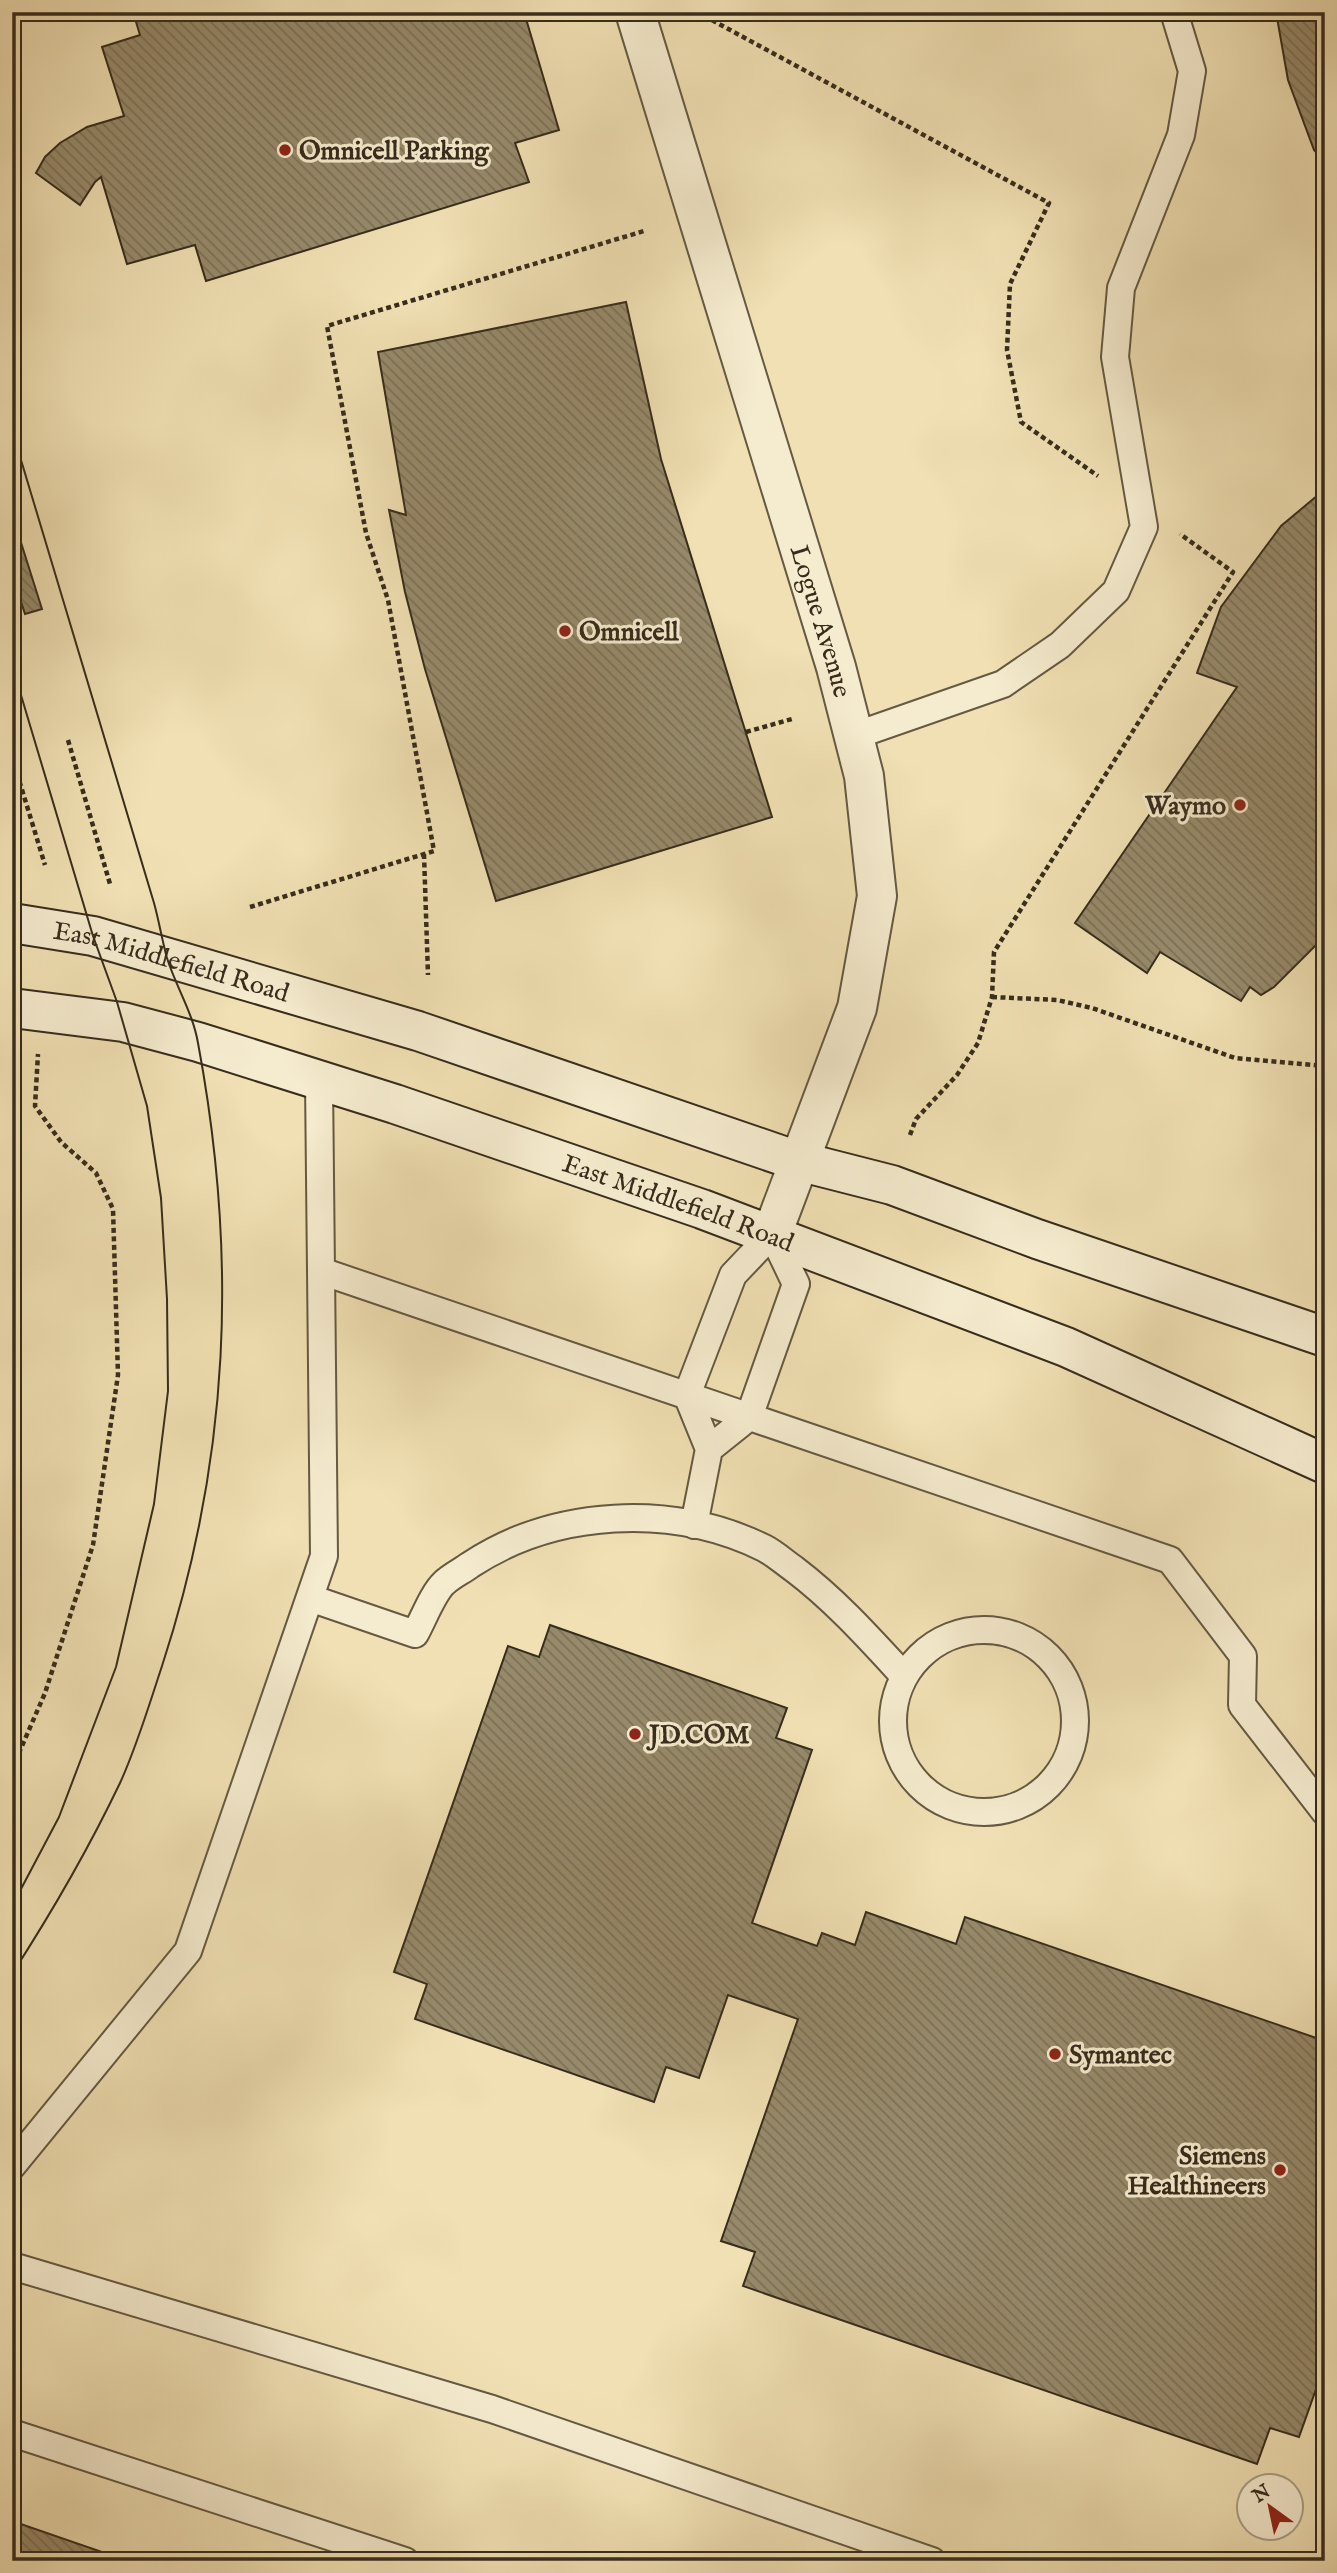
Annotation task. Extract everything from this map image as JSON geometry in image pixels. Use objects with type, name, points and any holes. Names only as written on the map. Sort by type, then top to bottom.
[{"type":"main road","name":"Logue Avenue","points":[[635,12],[835,667],[864,776],[877,896],[857,1008],[772,1234]]},
{"type":"main road","name":"East Middlefield Road","points":[[12,923],[93,936],[418,1031],[798,1161],[892,1185],[1037,1239],[1325,1337]]},
{"type":"main road","name":"East Middlefield Road","points":[[26,1009],[123,1022],[198,1042],[772,1234],[1066,1347],[1325,1464]]},
{"type":"lane","points":[[854,736],[1003,684],[1060,645],[1115,591],[1144,527],[1115,357],[1121,288],[1181,135],[1192,71],[1174,12]]},
{"type":"lane","points":[[12,2166],[188,1951],[324,1556],[319,1081]]},
{"type":"lane","points":[[694,1525],[709,1449],[687,1395],[733,1275],[772,1234],[796,1284],[749,1417],[709,1449]]},
{"type":"lane","points":[[321,1271],[1170,1560],[1243,1656],[1242,1705],[1325,1812]]},
{"type":"lane","points":[[310,1598],[415,1634],[443,1584],[494,1549],[553,1527],[607,1519],[664,1520],[718,1529],[766,1549],[827,1597],[904,1676]]},
{"type":"lane","points":[[1003,1631],[1037,1646],[1057,1666],[1070,1691],[1075,1729],[1063,1766],[1038,1794],[1021,1804],[1003,1809],[984,1812],[965,1810],[930,1795],[905,1767],[893,1731],[893,1711],[904,1676],[930,1647],[964,1632],[1003,1631]]},
{"type":"lane","points":[[12,2266],[492,2409],[932,2561]]},
{"type":"lane","points":[[12,2433],[405,2561]]},
{"type":"path","points":[[697,12],[1049,203],[1010,284],[1007,350],[1021,422],[1233,572],[994,952],[992,997],[978,1043],[957,1075],[916,1119],[910,1135]]},
{"type":"path","points":[[250,907],[434,851],[390,613],[366,533],[327,326],[645,231]]},
{"type":"path","points":[[746,732],[792,719]]},
{"type":"path","points":[[68,740],[110,884]]},
{"type":"path","points":[[12,757],[45,865]]},
{"type":"path","points":[[424,854],[428,975]]},
{"type":"path","points":[[992,997],[1057,1000],[1092,1007],[1236,1058],[1325,1066]]},
{"type":"path","points":[[12,1769],[45,1693],[93,1545],[118,1375],[113,1209],[96,1173],[61,1142],[36,1107],[26,1009]]},
{"type":"building","name":"Omnicell Parking","points":[[133,12],[524,12],[559,130],[515,143],[529,182],[206,281],[195,245],[127,264],[101,177],[80,205],[36,173],[45,157],[60,143],[87,127],[124,116],[102,47],[140,35]]},
{"type":"building","points":[[1276,12],[1325,12],[1325,162],[1314,150],[1288,80]]},
{"type":"building","name":"Omnicell","points":[[626,302],[661,459],[772,817],[496,901],[425,669],[405,592],[389,510],[406,515],[378,352]]},
{"type":"building","name":"Waymo","points":[[1318,495],[1325,500],[1325,936],[1274,987],[1261,995],[1250,987],[1241,1001],[1160,952],[1147,973],[1075,923],[1237,687],[1197,673],[1221,607],[1281,526]]},
{"type":"building","points":[[12,514],[42,609],[25,614],[12,574]]},
{"type":"building","name":"Symantec","points":[[550,1625],[787,1708],[776,1738],[812,1750],[752,1923],[817,1946],[822,1933],[855,1945],[866,1912],[956,1944],[965,1917],[1325,2041],[1325,2364],[1299,2437],[1270,2428],[1257,2464],[743,2286],[755,2252],[721,2241],[798,2019],[728,1995],[699,2078],[666,2067],[654,2102],[415,2019],[427,1984],[394,1972],[508,1646],[539,1657]]},
{"type":"building","points":[[12,2521],[128,2561],[12,2561]]},
{"type":"tram line","points":[[12,430],[154,903],[167,958],[196,1032],[211,1123],[219,1201],[222,1279],[214,1434],[202,1511],[185,1588],[162,1666],[120,1783],[69,1880],[12,1974]]},
{"type":"tram line","points":[[12,665],[147,1106],[161,1198],[167,1299],[168,1391],[154,1504],[116,1667],[59,1817],[12,1906]]},
{"type":"place","name":"Omnicell Parking","points":[[285,150]]},
{"type":"place","name":"Omnicell","points":[[565,631]]},
{"type":"place","name":"Waymo","points":[[1240,805]]},
{"type":"place","name":"JD.COM","points":[[635,1734]]},
{"type":"place","name":"Symantec","points":[[1055,2054]]},
{"type":"place","name":"Siemens Healthineers","points":[[1280,2170]]}]
